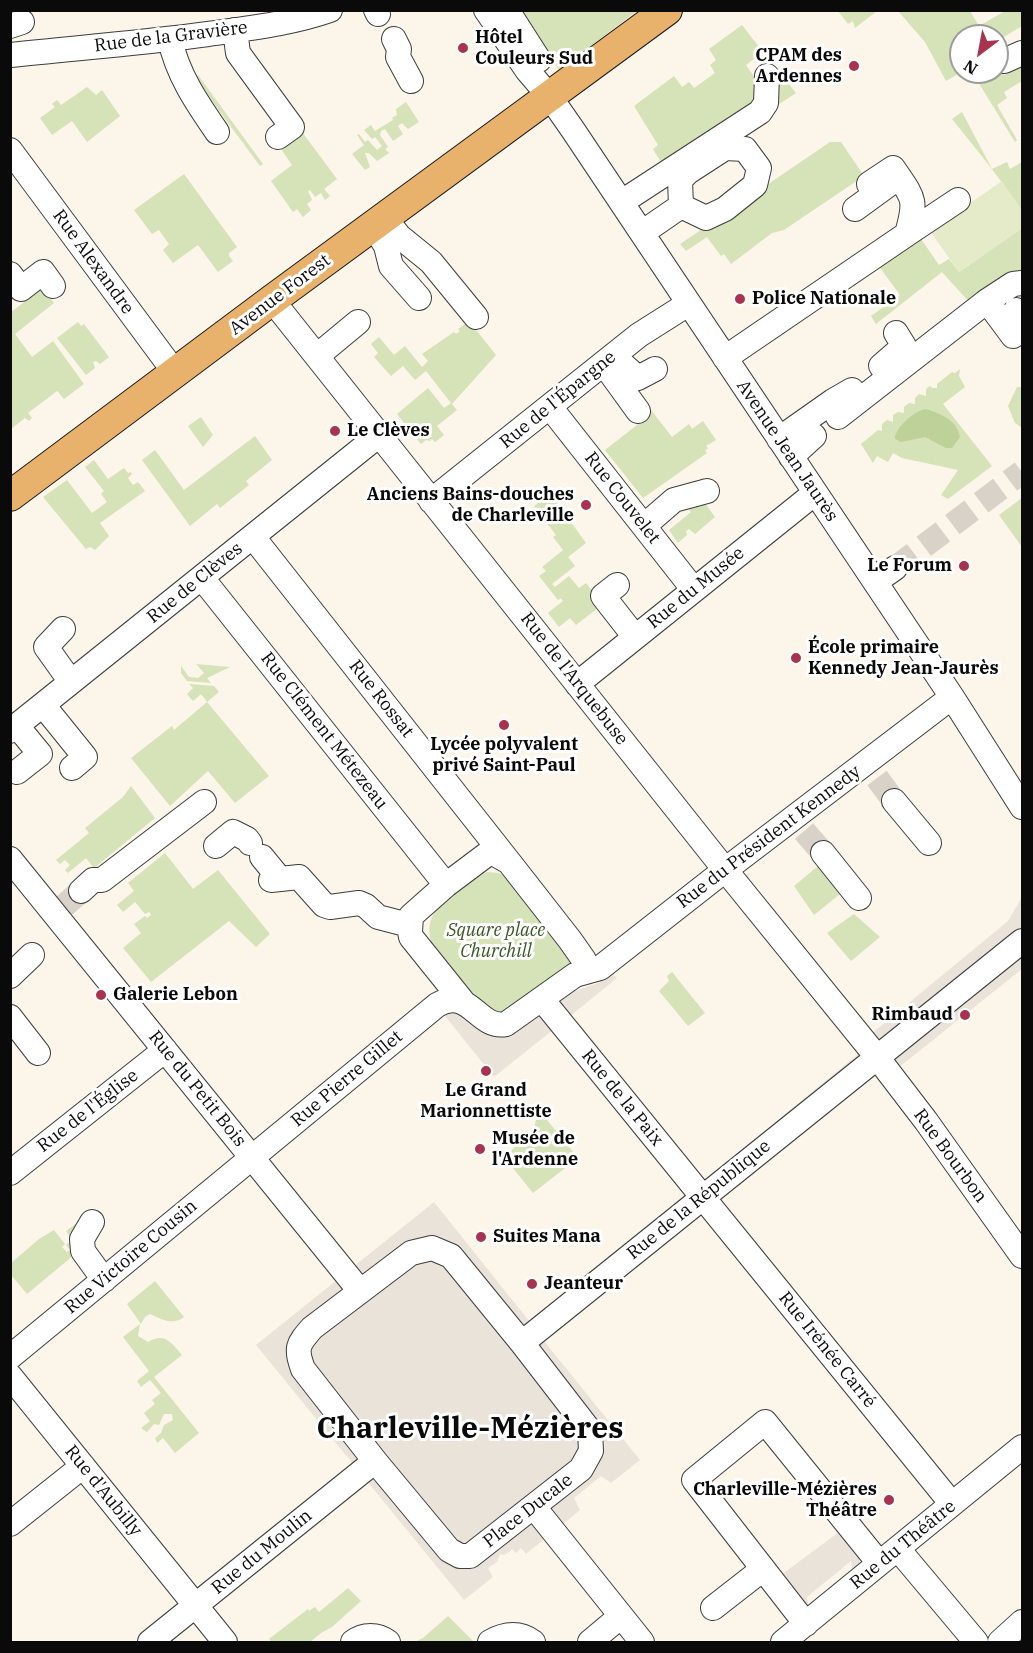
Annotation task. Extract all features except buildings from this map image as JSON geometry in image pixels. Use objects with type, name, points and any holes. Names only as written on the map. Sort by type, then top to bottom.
[{"type":"main road","name":"Avenue Forest","points":[[10,496],[667,10]]},
{"type":"street","name":"Rue de la Gravière","points":[[10,55],[235,30],[307,18],[330,10]]},
{"type":"street","points":[[486,10],[527,70],[631,196],[652,226],[657,234],[657,257]]},
{"type":"street","points":[[507,10],[551,97],[685,307],[947,701],[1023,822]]},
{"type":"street","points":[[235,30],[238,53],[292,127],[278,137]]},
{"type":"street","points":[[170,39],[174,59],[191,96],[218,132]]},
{"type":"street","points":[[394,39],[399,49],[398,57],[411,81]]},
{"type":"street","points":[[631,196],[760,112],[766,103],[767,76]]},
{"type":"street","name":"Avenue Jean Jaurès","points":[[551,97],[657,257],[685,307],[725,358],[785,448],[812,496],[875,582],[947,701],[1023,807]]},
{"type":"street","name":"Rue Alexandre","points":[[10,150],[18,175],[176,374]]},
{"type":"street","points":[[869,184],[893,168],[914,200],[914,210],[907,234]]},
{"type":"street","points":[[855,209],[899,177]]},
{"type":"street","points":[[725,358],[958,200]]},
{"type":"street","points":[[652,226],[681,206]]},
{"type":"street","points":[[379,222],[391,266],[418,298]]},
{"type":"street","points":[[379,222],[431,261],[476,317]]},
{"type":"street","points":[[10,274],[21,289],[43,272],[53,285]]},
{"type":"street","points":[[838,417],[987,301],[1013,284],[1023,283]]},
{"type":"street","name":"Rue de l'Arquebuse","points":[[272,300],[725,870],[877,1057]]},
{"type":"street","points":[[987,301],[1017,321]]},
{"type":"street","name":"Rue de l'Épargne","points":[[431,501],[639,335],[685,307]]},
{"type":"street","points":[[316,356],[358,322]]},
{"type":"street","points":[[785,448],[833,401],[850,392],[904,346],[896,333]]},
{"type":"street","points":[[609,359],[621,363],[638,378],[655,369]]},
{"type":"street","points":[[609,359],[638,411]]},
{"type":"street","name":"Rue Couvelet","points":[[550,406],[694,590]]},
{"type":"street","name":"Rue de Clèves","points":[[14,728],[379,435]]},
{"type":"street","points":[[785,448],[814,436]]},
{"type":"street","points":[[644,526],[674,500],[707,491]]},
{"type":"street","name":"Rue du Musée","points":[[577,684],[812,496]]},
{"type":"street","name":"Rue Rossat","points":[[253,537],[509,862]]},
{"type":"street","points":[[875,582],[895,568]]},
{"type":"street","name":"Rue Clément Métezeau","points":[[202,578],[446,885]]},
{"type":"street","points":[[617,585],[603,596],[635,638]]},
{"type":"street","points":[[63,629],[46,647],[71,682]]},
{"type":"street","name":"Rue du Président Kennedy","points":[[584,972],[600,968],[725,870],[798,825],[871,770],[947,701]]},
{"type":"street","points":[[43,705],[85,757],[72,768]]},
{"type":"street","points":[[14,728],[40,754],[17,772]]},
{"type":"street","points":[[894,801],[929,843]]},
{"type":"street","points":[[67,903],[93,880],[102,880],[204,802]]},
{"type":"street","points":[[216,846],[233,832],[247,839],[276,879],[299,878],[324,905],[330,907],[359,903],[378,917],[410,925]]},
{"type":"street","points":[[493,853],[509,862],[580,953],[584,960],[584,972],[575,975],[506,1024],[498,1026],[454,1002],[411,937],[410,925],[411,916],[446,885],[486,855],[493,853]]},
{"type":"street","points":[[823,854],[859,898]]},
{"type":"street","name":"Rue du Petit Bois","points":[[10,859],[67,903],[165,1050],[360,1291]]},
{"type":"street","name":"Rue de la République","points":[[522,1343],[1023,941]]},
{"type":"street","points":[[10,976],[33,955]]},
{"type":"street","name":"Rue de la Paix","points":[[540,1000],[545,1003],[702,1197]]},
{"type":"street","name":"Rue Pierre Gillet","points":[[252,1158],[454,1002]]},
{"type":"street","points":[[10,1017],[38,1053]]},
{"type":"street","name":"Rue de l'Église","points":[[10,1173],[165,1050]]},
{"type":"street","name":"Rue Bourbon","points":[[877,1057],[1023,1256]]},
{"type":"street","name":"Rue Victoire Cousin","points":[[10,1357],[252,1158]]},
{"type":"street","name":"Rue Irénée Carré","points":[[702,1197],[952,1504]]},
{"type":"street","points":[[92,1222],[82,1239],[83,1251],[104,1280]]},
{"type":"street","name":"Place Ducale","points":[[432,1248],[451,1256],[590,1431],[591,1451],[581,1469],[471,1556],[460,1556],[449,1550],[303,1369],[297,1355],[300,1342],[312,1328],[360,1291],[411,1253],[432,1248]]},
{"type":"street","name":"Rue d'Aubilly","points":[[10,1376],[225,1642]]},
{"type":"street","points":[[806,1624],[694,1480],[765,1422],[879,1563]]},
{"type":"street","name":"Rue du Théâtre","points":[[783,1642],[1023,1447]]},
{"type":"street","name":"Rue du Moulin","points":[[150,1642],[375,1461]]},
{"type":"street","points":[[10,1524],[83,1466]]},
{"type":"street","points":[[534,1507],[642,1642]]},
{"type":"street","points":[[898,1548],[976,1642]]},
{"type":"street","points":[[713,1608],[763,1569]]},
{"type":"street","points":[[590,1642],[621,1616]]},
{"type":"street","points":[[1000,1642],[1023,1622]]},
{"type":"street","points":[[490,1642],[509,1634],[524,1636],[533,1642]]},
{"type":"street","points":[[353,1642],[366,1636],[380,1637],[388,1642]]},
{"type":"green space","points":[[516,11],[637,11],[559,70]]},
{"type":"green space","points":[[838,11],[877,11],[855,28],[853,21],[848,24]]},
{"type":"green space","points":[[898,11],[970,11],[978,24],[949,24],[949,79],[946,81],[925,42]]},
{"type":"green space","points":[[1005,11],[1022,11],[1022,26],[1009,34],[1009,24],[982,24]]},
{"type":"green space","points":[[742,25],[763,52],[746,65],[755,78],[773,65],[796,93],[679,170],[665,169],[653,149],[658,145],[634,106],[674,76],[682,87],[689,82],[694,88],[715,73],[710,65],[716,60],[709,49]]},
{"type":"green space","points":[[1022,66],[1022,81],[1004,92],[1007,98],[997,105],[1017,140],[1015,142],[979,84],[1009,84],[1009,72]]},
{"type":"green space","points":[[198,75],[263,164],[260,166],[195,78]]},
{"type":"green space","points":[[87,87],[96,95],[102,90],[120,116],[87,142],[72,121],[52,135],[40,118],[55,107],[52,104],[57,100],[61,105]]},
{"type":"green space","points":[[406,102],[419,122],[408,129],[402,123],[398,126],[403,134],[393,141],[385,129],[381,131],[380,135],[388,147],[385,149],[389,153],[377,161],[369,153],[365,153],[370,167],[365,170],[352,154],[364,145],[357,135],[359,134],[365,142],[368,140],[377,150],[382,146],[375,137],[372,139],[364,130],[371,125],[375,131],[393,120],[392,118],[397,115],[396,109]]},
{"type":"green space","points":[[962,112],[992,169],[1007,162],[1010,169],[1022,162],[1022,211],[952,119]]},
{"type":"green space","points":[[302,132],[337,179],[324,189],[330,196],[325,200],[321,193],[315,197],[310,190],[308,191],[312,200],[307,204],[311,210],[303,217],[297,209],[293,212],[271,181],[292,165],[281,149]]},
{"type":"green space","points":[[830,142],[841,142],[864,176],[784,230],[772,233],[731,264],[724,254],[721,256],[707,237],[686,251],[680,244],[704,228],[695,208],[700,202],[714,221]]},
{"type":"green space","points":[[184,174],[237,247],[229,253],[233,261],[218,272],[198,245],[173,263],[163,250],[169,244],[159,230],[152,234],[134,210]]},
{"type":"green space","points":[[1002,181],[1022,211],[1022,228],[959,272],[930,231]]},
{"type":"green space","points":[[1022,228],[1022,275],[970,303],[942,272],[876,324],[871,316],[900,295],[878,265],[919,236],[939,265],[949,259],[959,272]]},
{"type":"green space","points":[[43,288],[54,303],[15,334],[32,357],[53,341],[84,384],[64,399],[57,391],[28,413],[32,418],[29,421],[25,418],[11,429],[11,312]]},
{"type":"green space","points":[[469,321],[496,355],[452,404],[457,410],[437,426],[444,435],[435,442],[432,439],[421,444],[397,414],[428,388],[444,408],[451,403],[426,371],[415,380],[403,366],[391,376],[374,357],[378,353],[371,344],[379,337],[394,355],[405,346],[422,367],[428,361],[422,354],[454,332],[456,334],[460,331],[458,329]]},
{"type":"green space","points":[[78,322],[81,326],[84,324],[109,357],[100,364],[93,362],[95,368],[86,375],[57,338]]},
{"type":"green space","points":[[960,369],[959,376],[965,387],[943,404],[992,466],[948,499],[941,495],[958,470],[902,458],[893,453],[888,462],[877,456],[873,463],[861,444],[878,430],[882,431],[882,424],[887,420],[893,422],[893,415],[898,412],[904,413],[904,407],[909,403],[915,404],[915,398],[919,394],[926,396],[926,389],[930,386],[937,388],[937,384],[952,372],[955,373]]},
{"type":"green space","points":[[1017,387],[1022,387],[1022,428],[1015,423],[1008,406]]},
{"type":"green space","points":[[926,409],[943,416],[956,426],[960,437],[952,448],[946,448],[925,437],[901,442],[895,439],[898,430],[906,420]]},
{"type":"green space","points":[[651,410],[672,437],[689,424],[692,429],[703,421],[716,440],[706,446],[707,453],[643,498],[605,450],[637,425]]},
{"type":"green space","points":[[201,417],[213,435],[203,447],[188,426]]},
{"type":"green space","points":[[255,436],[272,460],[246,481],[249,485],[220,508],[217,504],[190,526],[142,460],[155,450],[184,490]]},
{"type":"green space","points":[[94,460],[108,479],[124,468],[128,473],[131,472],[128,478],[133,485],[138,482],[145,491],[100,523],[109,536],[95,550],[90,547],[86,549],[43,497],[67,480],[92,513],[107,502],[101,494],[104,491],[85,467]]},
{"type":"green space","points":[[550,493],[586,543],[568,557],[575,566],[552,584],[555,587],[569,576],[579,588],[586,583],[603,604],[576,625],[570,618],[559,627],[548,613],[563,601],[561,598],[558,600],[539,576],[546,571],[542,567],[563,550],[553,537],[556,535],[534,506]]},
{"type":"green space","points":[[1022,498],[1022,547],[999,515]]},
{"type":"green space","points":[[702,499],[715,517],[695,534],[689,529],[686,531],[687,535],[678,543],[669,530],[691,512],[685,504]]},
{"type":"green space","points":[[196,664],[230,667],[207,678],[211,683],[187,681],[181,673],[181,666],[189,677],[198,678],[204,673]]},
{"type":"green space","points":[[189,684],[214,686],[219,692],[207,702],[201,694],[193,701],[187,694],[193,688]]},
{"type":"green space","points":[[207,702],[269,776],[235,803],[208,771],[170,806],[131,758],[172,726],[174,730]]},
{"type":"green space","points":[[131,786],[155,818],[94,868],[86,858],[68,873],[65,870],[70,865],[65,860],[60,864],[56,860],[89,833],[85,828],[123,797]]},
{"type":"green space","points":[[165,853],[193,889],[218,870],[270,934],[256,947],[229,921],[151,982],[123,948],[141,933],[134,924],[145,916],[147,918],[151,915],[149,912],[145,914],[135,902],[123,912],[117,905],[134,891],[128,883]]},
{"type":"green space","points":[[818,866],[840,894],[814,915],[794,886]]},
{"type":"green space","name":"Square place Churchill","points":[[487,872],[499,873],[510,879],[568,952],[570,960],[569,968],[500,1015],[484,1006],[432,945],[429,927],[432,917],[441,906]]},
{"type":"green space","points":[[854,914],[880,937],[851,961],[827,933]]},
{"type":"green space","points":[[672,972],[705,1013],[688,1026],[659,991],[669,981],[667,976]]},
{"type":"green space","points":[[538,1109],[578,1158],[533,1193],[504,1157],[534,1130]]},
{"type":"green space","points":[[82,1219],[74,1255],[27,1294],[11,1275],[10,1264],[39,1239],[54,1230],[65,1244],[62,1247],[67,1252],[70,1250],[66,1245],[72,1240],[66,1231]]},
{"type":"green space","points":[[155,1281],[184,1317],[180,1320],[163,1320],[150,1314],[141,1324],[127,1304]]},
{"type":"green space","points":[[140,1324],[138,1336],[148,1342],[163,1338],[182,1355],[154,1377],[199,1433],[175,1453],[163,1438],[157,1443],[155,1438],[161,1433],[164,1425],[173,1420],[172,1414],[164,1414],[159,1425],[154,1424],[147,1432],[141,1428],[150,1421],[144,1413],[155,1404],[152,1400],[161,1393],[150,1380],[141,1387],[137,1381],[149,1371],[123,1337]]},
{"type":"green space","points":[[348,1588],[361,1601],[332,1627],[310,1642],[272,1642],[269,1639],[308,1609],[309,1611],[315,1607],[319,1612]]},
{"type":"green space","points":[[448,1616],[474,1642],[415,1642],[423,1638]]},
{"type":"shaded area","points":[[749,873],[748,881],[871,1034],[1008,921],[1022,897],[1022,969],[898,1068],[1022,1237],[1022,1273],[923,1131],[876,1073],[544,1341],[640,1460],[611,1483],[601,1476],[574,1498],[580,1510],[526,1554],[521,1548],[516,1553],[511,1548],[512,1550],[504,1555],[500,1554],[497,1562],[488,1568],[493,1577],[464,1600],[256,1345],[434,1202],[529,1321],[687,1193],[554,1029],[494,1077],[441,1011],[448,1007],[478,1025],[561,999],[598,983],[612,973],[617,978],[569,1017],[703,1181],[856,1056],[858,1052],[732,893],[725,892]]},
{"type":"shaded area","points":[[839,1532],[859,1557],[860,1564],[853,1574],[851,1561],[807,1597],[809,1610],[781,1575]]},
{"type":"tunnel","points":[[895,568],[1022,472]]},
{"type":"tunnel","points":[[877,778],[894,801]]},
{"type":"tunnel","points":[[804,831],[823,853]]},
{"type":"tunnel","points":[[64,906],[81,891]]},
{"type":"place","name":"Hôtel Couleurs Sud","points":[[463,48]]},
{"type":"place","name":"CPAM des Ardennes","points":[[854,66]]},
{"type":"place","name":"Police Nationale","points":[[740,299]]},
{"type":"place","name":"Le Clèves","points":[[335,431]]},
{"type":"place","name":"Anciens Bains-douches de Charleville","points":[[586,505]]},
{"type":"place","name":"Le Forum","points":[[964,566]]},
{"type":"place","name":"École primaire Kennedy Jean-Jaurès","points":[[796,658]]},
{"type":"place","name":"Lycée polyvalent privé Saint-Paul","points":[[504,725]]},
{"type":"place","name":"Galerie Lebon","points":[[101,995]]},
{"type":"place","name":"Rimbaud","points":[[965,1015]]},
{"type":"place","name":"Le Grand Marionnettiste","points":[[486,1071]]},
{"type":"place","name":"Musée de l'Ardenne","points":[[480,1149]]},
{"type":"place","name":"Suites Mana","points":[[481,1237]]},
{"type":"place","name":"Jeanteur","points":[[532,1284]]},
{"type":"place","name":"Charleville-Mézières Théâtre","points":[[889,1500]]},
{"type":"district","name":"Charleville-Mézières","points":[[470,1429]]}]
